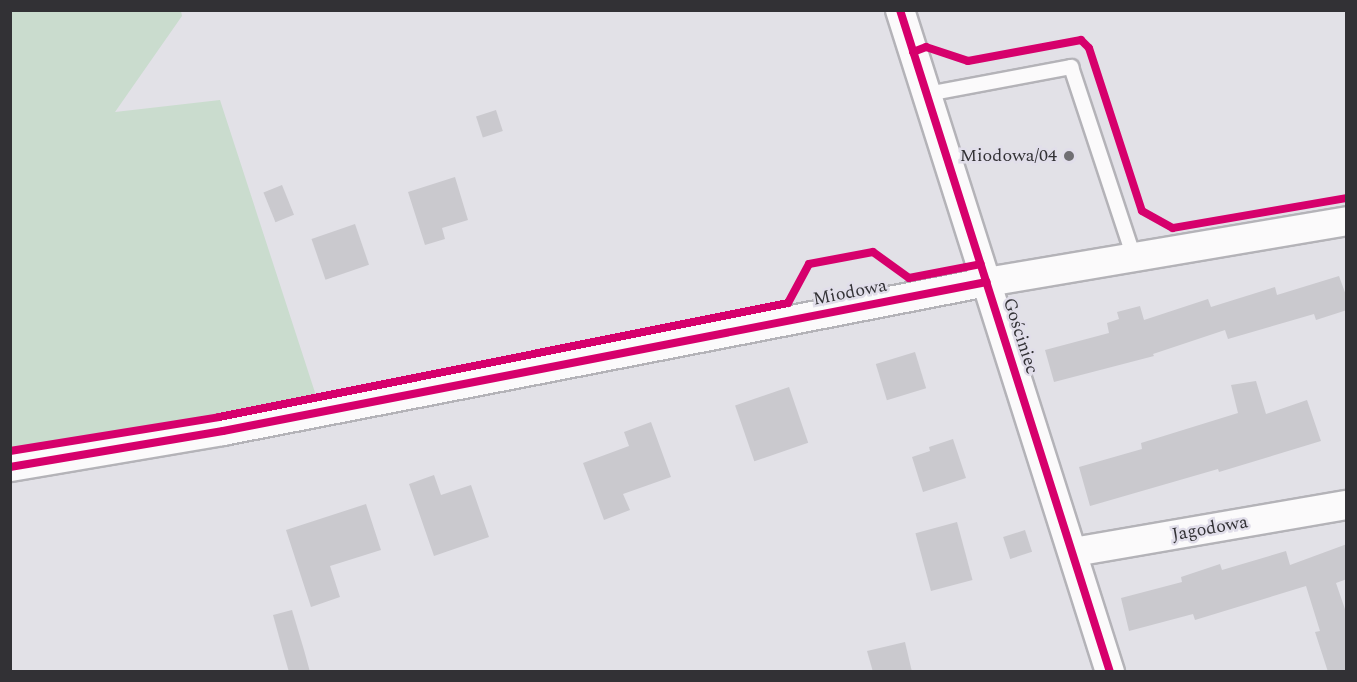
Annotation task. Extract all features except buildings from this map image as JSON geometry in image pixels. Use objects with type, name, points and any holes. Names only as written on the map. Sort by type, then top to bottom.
[{"type":"street","name":"Gościniec","points":[[900,10],[1074,552],[1110,672]]},
{"type":"street","name":"Miodowa","points":[[10,467],[223,431],[987,282],[1347,221]]},
{"type":"street","name":"Jagodowa","points":[[1074,552],[1347,505]]},
{"type":"lane","points":[[927,94],[1071,67],[1134,258]]},
{"type":"green space","points":[[11,11],[181,11],[182,16],[115,112],[220,100],[321,411],[11,467]]},
{"type":"cycle path","points":[[900,10],[1110,672]]},
{"type":"cycle path","points":[[913,52],[926,47],[968,61],[1081,40],[1089,48],[1142,211],[1173,228],[1346,198]]},
{"type":"cycle path","points":[[10,451],[219,417],[788,303],[809,264],[873,252],[909,278],[981,264]]},
{"type":"cycle path","points":[[10,467],[223,431],[987,282]]},
{"type":"place","name":"Miodowa/04","points":[[1069,156]]}]
